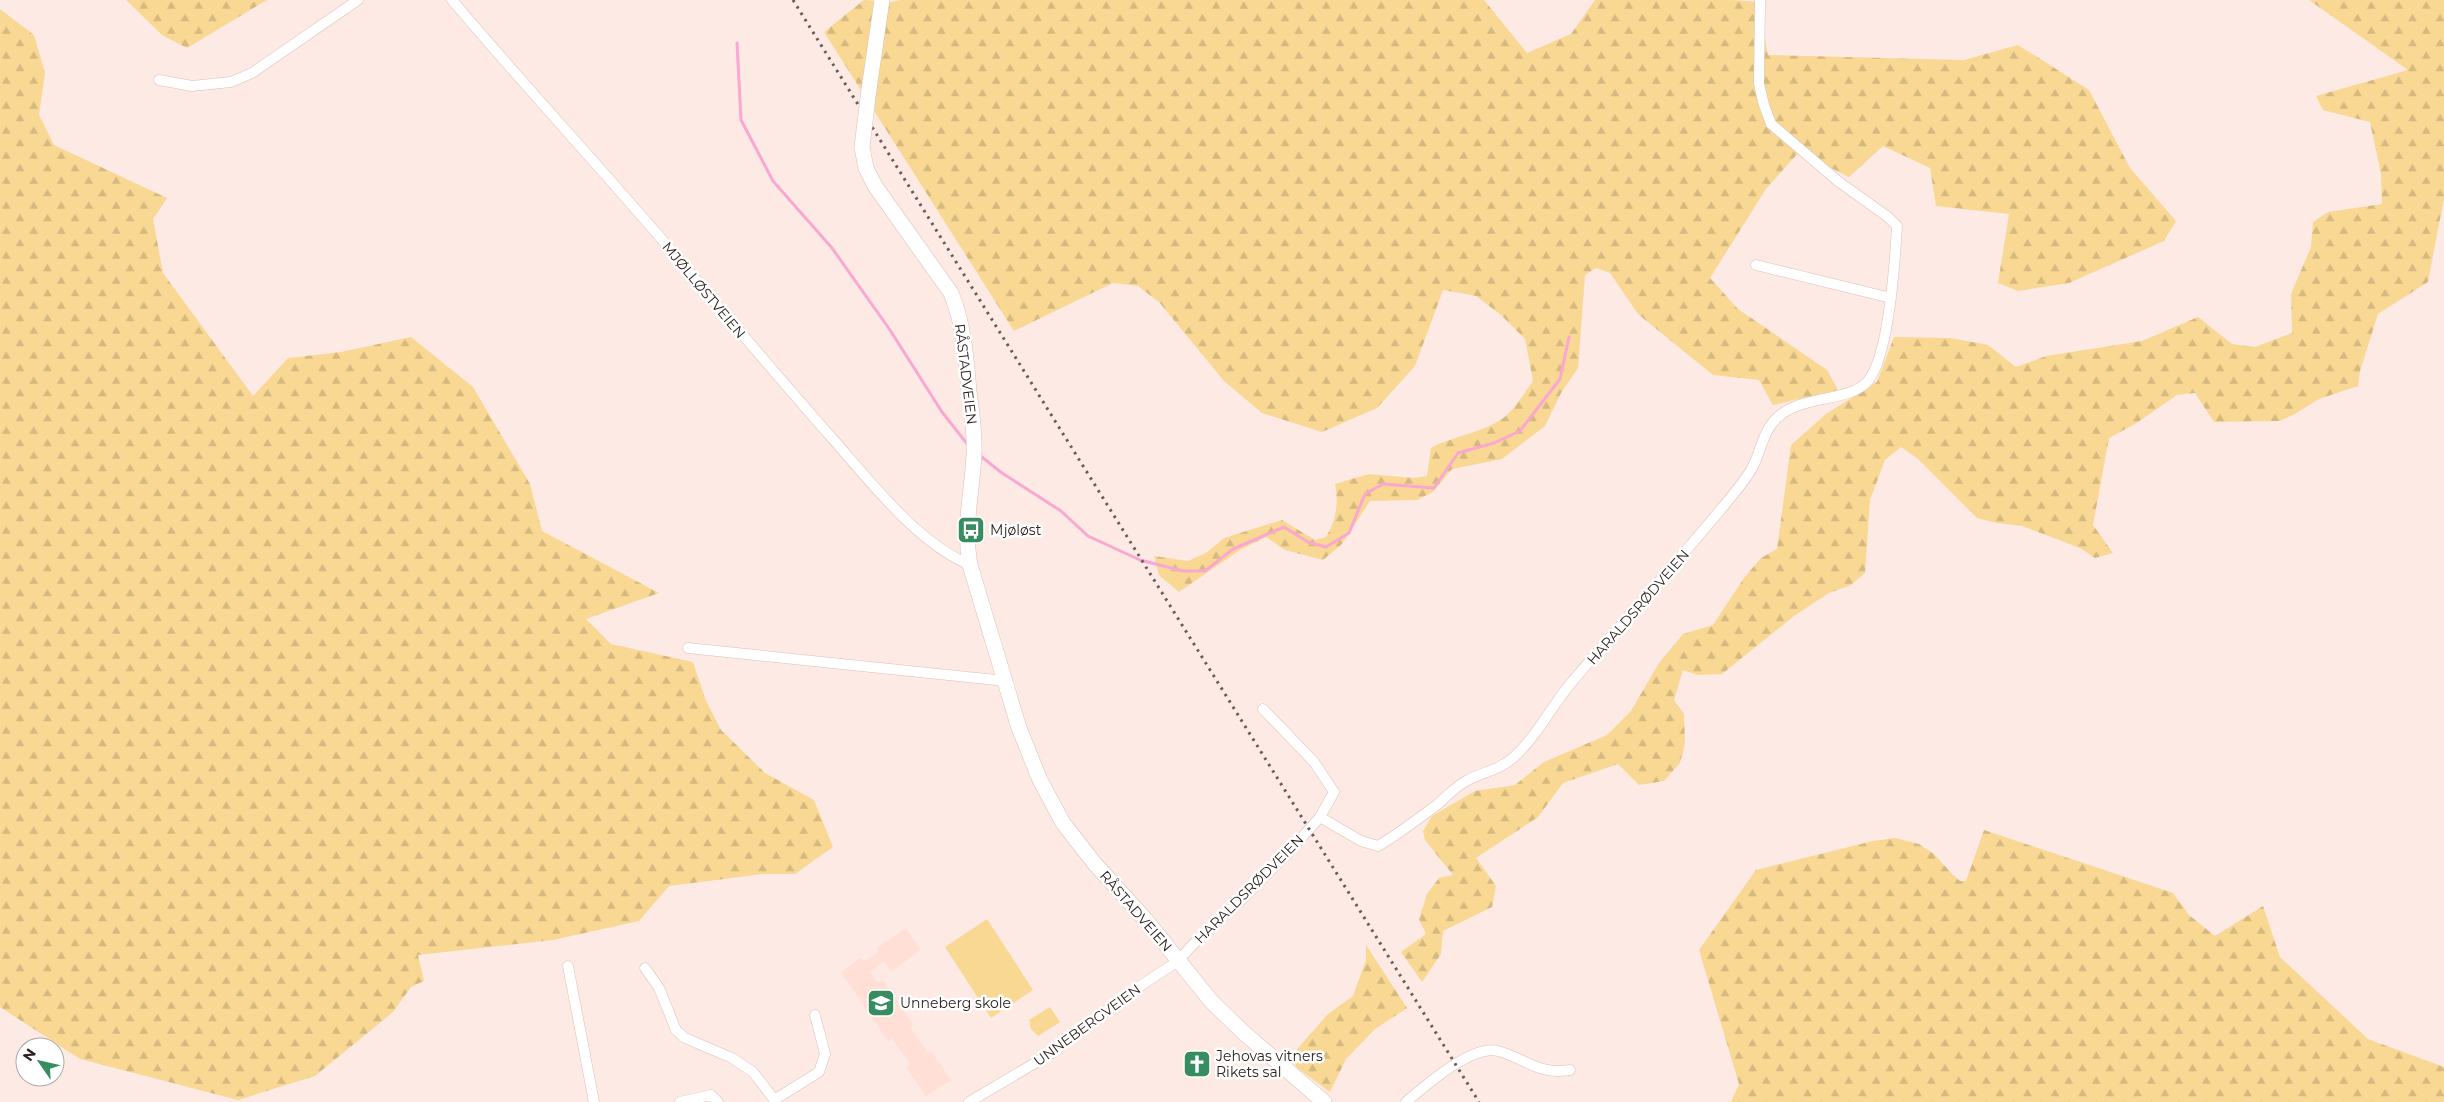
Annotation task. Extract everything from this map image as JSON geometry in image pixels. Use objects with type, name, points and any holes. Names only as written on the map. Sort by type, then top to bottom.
[{"type":"main road","name":"RÅSTADVEIEN","points":[[882,0],[862,147],[866,168],[875,186],[946,286],[958,309],[965,348],[974,435],[972,481],[966,521],[966,544],[970,565],[1032,762],[1063,823],[1095,864],[1145,919],[1211,1001],[1229,1020],[1324,1102]]},
{"type":"street","points":[[159,80],[192,86],[231,82],[252,73],[358,0]]},
{"type":"street","name":"MJØLLØSTVEIEN","points":[[452,0],[892,505],[930,541],[970,565]]},
{"type":"street","name":"HARALDSRØDVEIEN","points":[[1320,817],[1361,841],[1378,846],[1404,830],[1468,780],[1500,769],[1533,736],[1570,684],[1669,572],[1726,503],[1752,469],[1767,430],[1778,417],[1795,406],[1829,396],[1846,395],[1868,382],[1880,353],[1891,298],[1897,226],[1888,217],[1839,182],[1771,124],[1759,84],[1760,0]]},
{"type":"street","points":[[1756,265],[1891,298]]},
{"type":"street","points":[[688,648],[1006,681]]},
{"type":"street","name":"HARALDSRØDVEIEN","points":[[1178,961],[1198,939],[1240,901],[1287,854],[1320,817],[1334,792],[1314,762],[1263,710]]},
{"type":"street","name":"UNNEBERGVEIEN","points":[[969,1102],[1052,1053],[1125,996],[1178,961]]},
{"type":"street","points":[[568,966],[594,1102]]},
{"type":"street","points":[[645,968],[659,988],[676,1030],[685,1038],[732,1058],[753,1072],[775,1101],[819,1072],[825,1054],[815,1015]]},
{"type":"street","points":[[1406,1102],[1456,1064],[1483,1051],[1497,1051],[1547,1071],[1570,1070]]},
{"type":"street","points":[[680,1102],[711,1095],[718,1102]]},
{"type":"shaded area","name":"Unneberg skole","points":[[906,928],[920,950],[892,971],[884,961],[870,972],[878,983],[883,980],[913,1024],[910,1027],[928,1053],[931,1051],[951,1080],[926,1096],[906,1067],[910,1064],[892,1038],[888,1041],[841,972],[861,958],[864,961],[879,952],[877,948]]},
{"type":"green space","points":[[126,0],[267,0],[187,48],[162,35]]},
{"type":"green space","points":[[864,0],[892,2],[901,0],[1484,0],[1527,53],[1571,34],[1595,0],[1732,0],[1758,2],[1768,55],[1964,60],[2018,45],[2089,90],[2130,168],[2176,221],[2164,241],[2069,283],[2018,291],[1998,283],[2009,214],[1936,206],[1930,168],[1883,146],[1849,177],[1799,152],[1766,189],[1710,278],[1738,309],[1827,370],[1838,390],[1773,405],[1759,380],[1713,375],[1638,314],[1610,273],[1596,268],[1585,275],[1578,368],[1561,393],[1545,426],[1502,459],[1452,469],[1433,492],[1417,500],[1370,501],[1342,544],[1323,560],[1285,550],[1266,537],[1240,550],[1179,592],[1159,575],[1154,556],[1188,561],[1206,553],[1224,538],[1282,520],[1315,540],[1326,537],[1336,512],[1335,484],[1369,474],[1414,478],[1427,476],[1431,448],[1490,426],[1507,415],[1521,399],[1533,381],[1525,339],[1501,315],[1476,296],[1443,290],[1415,366],[1377,408],[1322,432],[1262,413],[1224,381],[1159,302],[1138,286],[1113,283],[1014,331],[824,32]]},
{"type":"green space","points":[[2309,0],[2444,0],[2444,198],[2428,282],[2378,314],[2360,371],[2358,386],[2319,399],[2279,421],[2214,422],[2195,393],[2177,395],[2135,424],[2109,438],[2093,525],[2113,553],[2095,558],[2080,548],[2022,526],[1977,518],[1918,459],[1901,447],[1885,460],[1870,500],[1865,573],[1851,585],[1829,593],[1794,616],[1722,674],[1697,675],[1683,670],[1674,700],[1684,714],[1685,743],[1680,763],[1664,781],[1639,785],[1618,764],[1563,783],[1538,817],[1476,858],[1496,886],[1492,907],[1443,931],[1441,954],[1422,982],[1401,952],[1426,934],[1419,919],[1427,894],[1439,878],[1453,875],[1425,840],[1423,831],[1432,816],[1475,791],[1515,785],[1544,762],[1607,735],[1631,711],[1659,663],[1683,634],[1713,625],[1744,578],[1761,558],[1777,549],[1791,445],[1826,414],[1877,382],[1894,337],[1951,338],[1988,345],[2016,367],[2046,356],[2142,341],[2198,317],[2232,344],[2255,347],[2292,333],[2291,294],[2311,247],[2313,222],[2328,212],[2382,204],[2381,174],[2370,122],[2323,110],[2316,96],[2408,70]]},
{"type":"green space","points":[[0,9],[34,35],[45,73],[39,115],[54,145],[167,198],[153,219],[163,273],[253,396],[288,358],[341,352],[411,337],[473,387],[530,484],[542,531],[659,593],[586,619],[611,644],[693,662],[706,701],[721,730],[765,773],[814,800],[833,847],[795,874],[763,874],[669,886],[639,921],[553,940],[418,955],[424,981],[411,987],[393,1012],[315,1076],[238,1100],[80,1059],[65,1049],[65,1037],[46,1037],[0,1007]]},
{"type":"green space","points":[[1984,830],[2173,893],[2189,915],[2215,936],[2263,906],[2280,957],[2368,1039],[2444,1067],[2444,1102],[1731,1102],[1739,1084],[1699,950],[1756,870],[1873,841],[1895,838],[1919,844],[1934,854],[1960,881],[1966,881]]},
{"type":"green space","name":"Unneberg skole","points":[[987,919],[1033,990],[991,1018],[945,947]]},
{"type":"green space","points":[[1366,945],[1407,1008],[1375,1029],[1346,1059],[1330,1092],[1296,1067],[1293,1054],[1328,1014],[1353,996],[1366,960]]},
{"type":"green space","points":[[1050,1007],[1060,1022],[1038,1036],[1031,1029],[1029,1020]]},
{"type":"waterway","points":[[737,43],[741,120],[773,181],[832,248],[890,330],[942,412],[968,445]]},
{"type":"waterway","points":[[978,454],[1002,473],[1061,511],[1088,536],[1140,560],[1183,571],[1205,571],[1233,549],[1284,527],[1308,542],[1326,547],[1349,533],[1365,494],[1383,484],[1434,488],[1458,453],[1494,443],[1520,431],[1560,379],[1569,337]]},
{"type":"railway","points":[[793,0],[1479,1102]]},
{"type":"place","name":"Mjøløst","points":[[971,530]]},
{"type":"place","name":"Unneberg skole","points":[[881,1003]]},
{"type":"place","name":"Jehovas vitners Rikets sal","points":[[1197,1064]]}]
